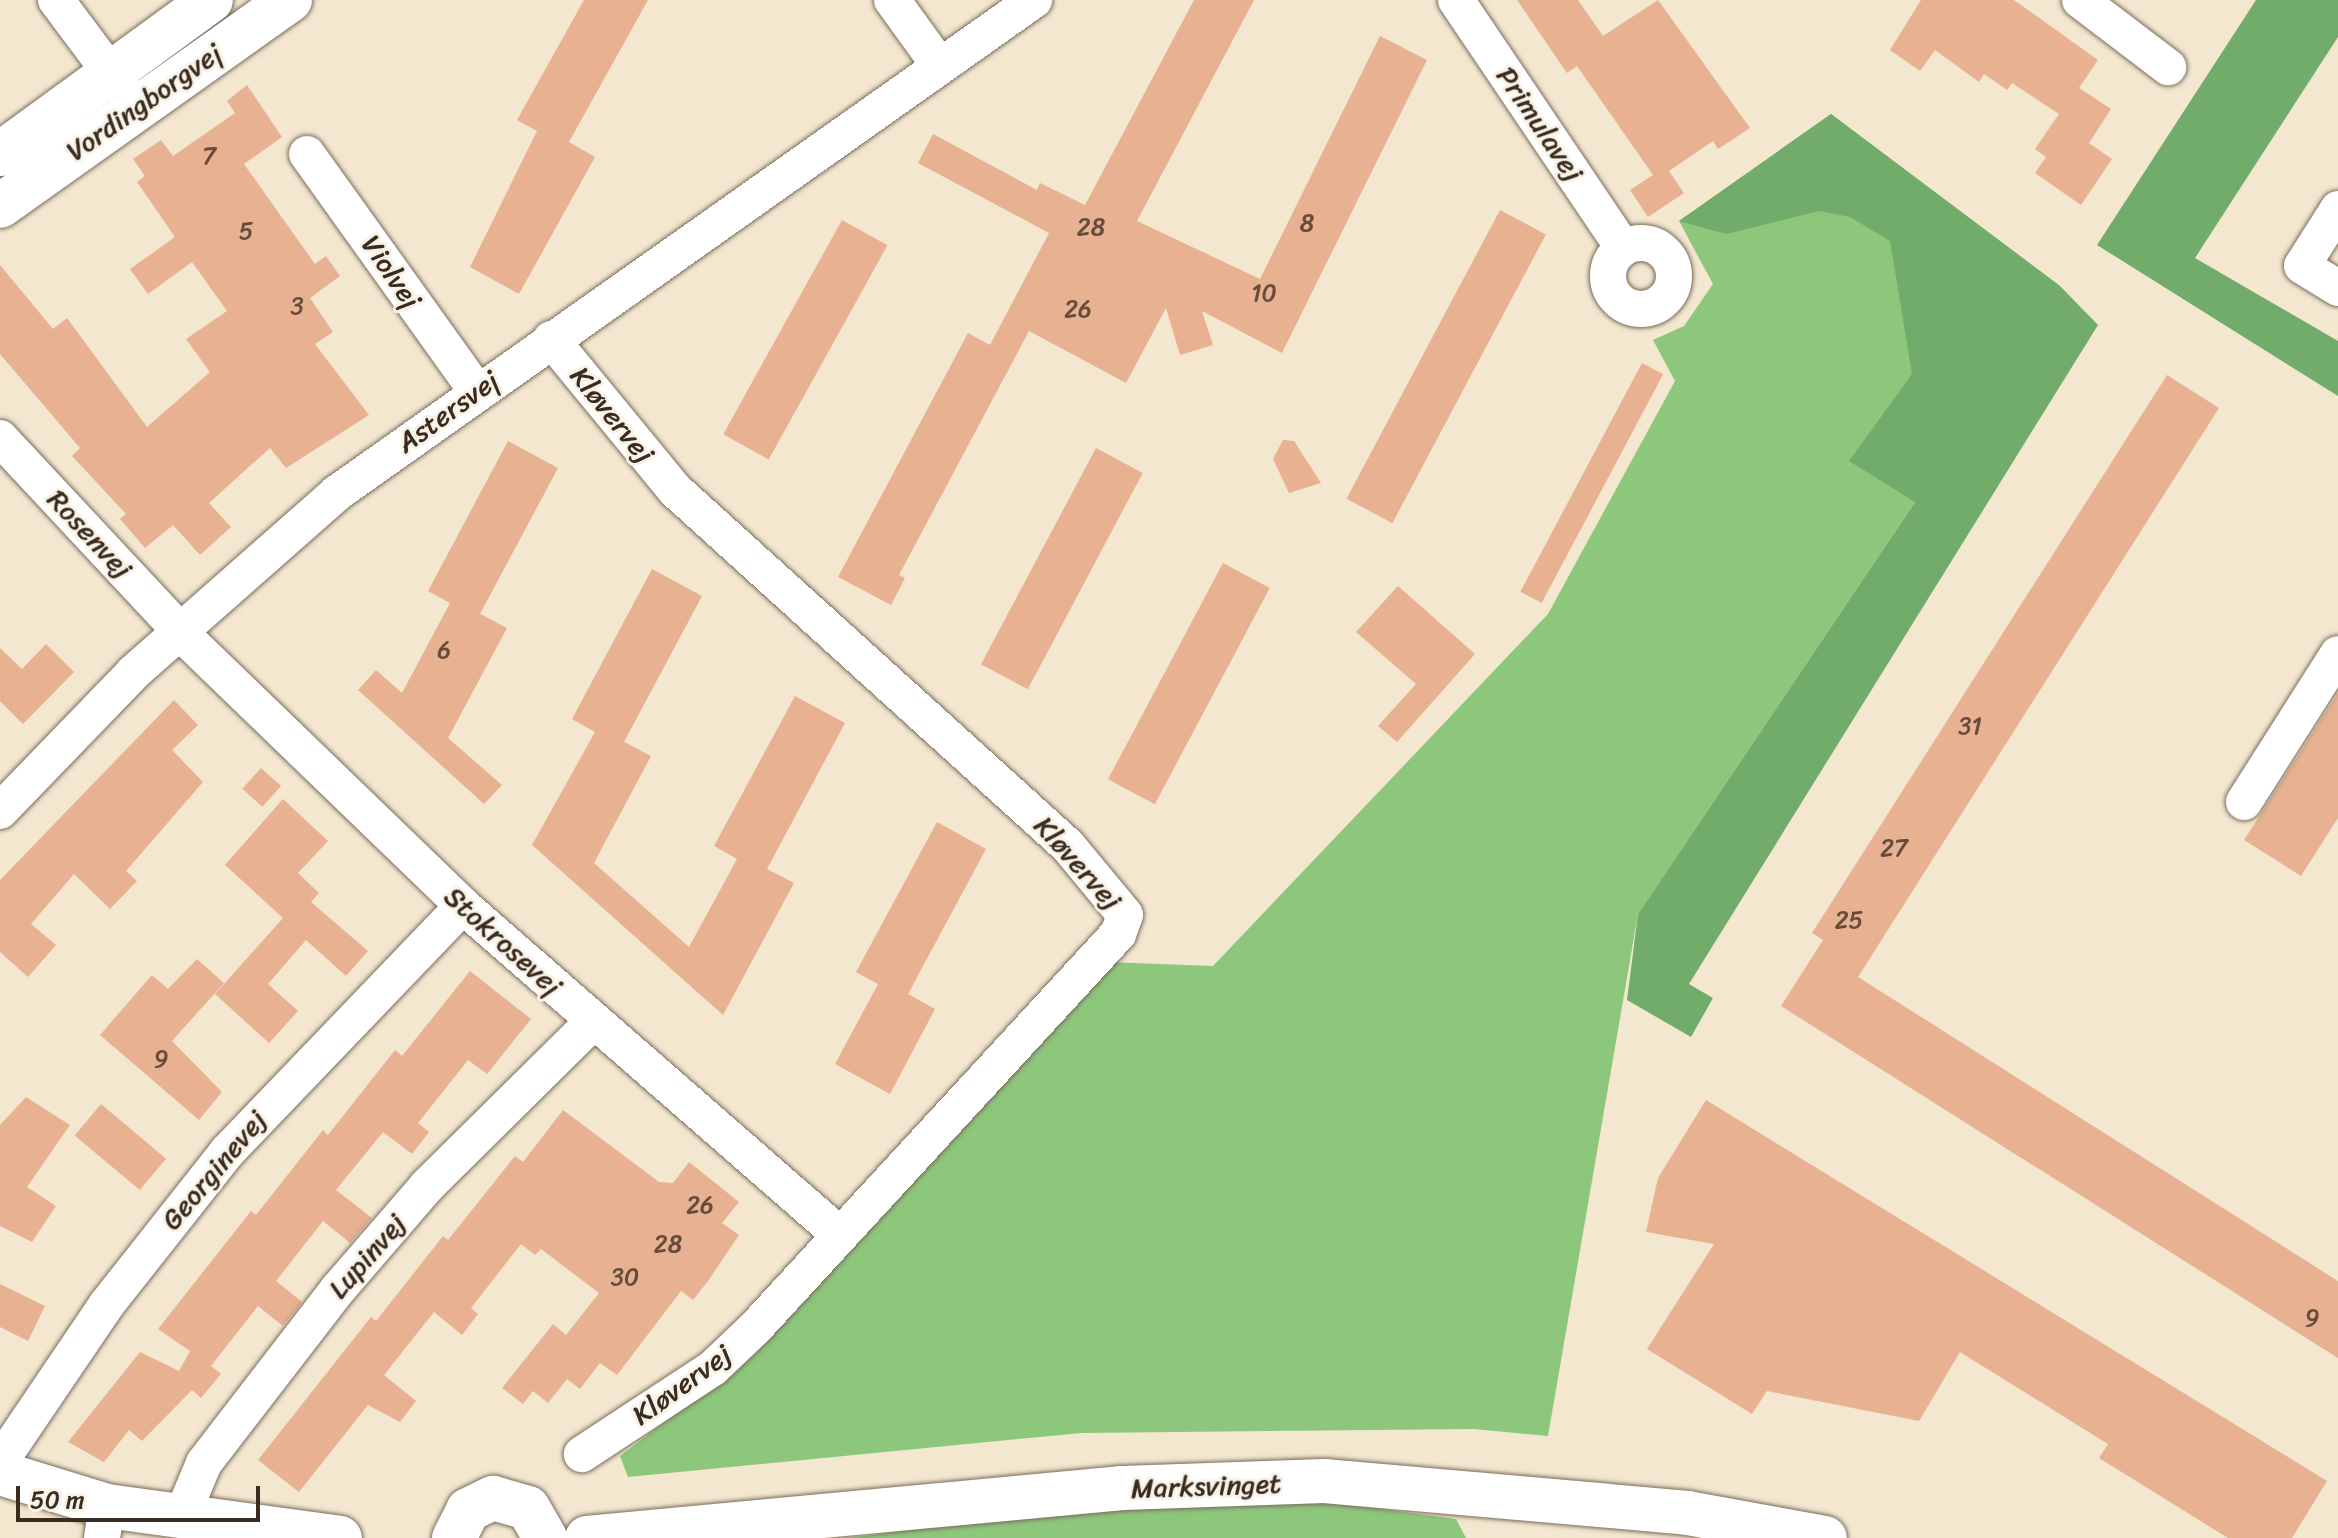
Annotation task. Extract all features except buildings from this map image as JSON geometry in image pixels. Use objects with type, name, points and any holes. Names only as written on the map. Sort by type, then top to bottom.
[{"type":"street","points":[[56,0],[136,107]]},
{"type":"street","name":"Vordingborgvej","points":[[0,154],[211,0]]},
{"type":"street","name":"Vordingborgvej","points":[[0,206],[290,0]]},
{"type":"street","points":[[892,0],[939,65]]},
{"type":"street","name":"Astersvej","points":[[0,811],[180,631],[337,493],[476,390],[1034,0]]},
{"type":"street","name":"Primulavej","points":[[1456,0],[1623,248]]},
{"type":"street","points":[[2080,0],[2168,67]]},
{"type":"street","name":"Violvej","points":[[307,154],[476,390]]},
{"type":"street","points":[[2338,209],[2302,266],[2338,288]]},
{"type":"street","name":"Kløvervej","points":[[551,339],[675,490],[1068,846],[1125,915],[1118,934],[713,1368],[582,1454]]},
{"type":"street","name":"Rosenvej","points":[[0,438],[180,631]]},
{"type":"street","name":"Stokrosevej","points":[[180,631],[463,906],[592,1023],[840,1235]]},
{"type":"street","points":[[2244,802],[2338,654]]},
{"type":"street","name":"Georginevej","points":[[0,1462],[107,1304],[227,1152],[463,906]]},
{"type":"street","name":"Lupinvej","points":[[181,1518],[204,1463],[339,1288],[427,1186],[592,1023]]},
{"type":"street","points":[[0,1473],[105,1522],[181,1518],[340,1538]]},
{"type":"street","name":"Marksvinget","points":[[587,1538],[1123,1488],[1324,1481],[1688,1513],[1825,1538]]},
{"type":"street","points":[[454,1538],[468,1510],[506,1498],[536,1514],[545,1538]]},
{"type":"green space","points":[[2256,0],[2338,0],[2338,37],[2195,258],[2338,341],[2338,396],[2097,245]]},
{"type":"green space","points":[[1831,114],[2060,286],[1638,914],[1548,1436],[1474,1429],[1081,1433],[628,1477],[620,1456],[755,1354],[1106,962],[1213,966],[1548,614],[1675,381],[1653,340],[1684,326],[1713,284],[1679,221]]},
{"type":"green space","points":[[1831,114],[2060,286],[2098,325],[1689,984],[1713,998],[1691,1037],[1627,1000],[1638,914],[1915,502],[1849,461],[1912,374],[1890,241],[1850,217],[1819,211],[1726,234],[1679,221]]},
{"type":"green space","points":[[1329,1502],[1456,1519],[1466,1538],[849,1538],[1107,1505]]}]
